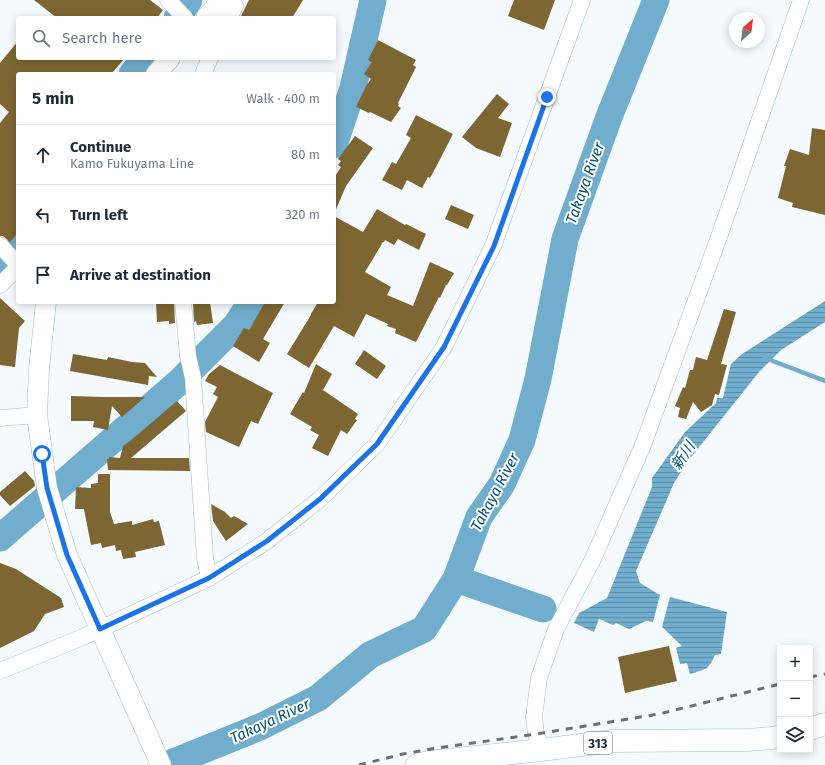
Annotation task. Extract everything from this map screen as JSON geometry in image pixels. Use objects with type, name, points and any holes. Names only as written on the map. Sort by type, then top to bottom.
[{"type":"highway","points":[[813,728],[825,724]]},
{"type":"highway","name":"313","points":[[417,765],[429,762],[613,741],[746,740],[777,736]]},
{"type":"main road","points":[[208,16],[222,0]]},
{"type":"main road","points":[[158,72],[168,60]]},
{"type":"main road","points":[[46,304],[39,369],[37,415],[47,488],[67,555],[161,765]]},
{"type":"street","points":[[229,0],[235,6],[230,16]]},
{"type":"street","points":[[0,671],[83,637],[209,578],[267,541],[320,499],[377,444],[444,347],[494,246],[582,0]]},
{"type":"street","points":[[541,750],[535,729],[534,717],[539,678],[556,629],[592,561],[643,444],[720,234],[801,0]]},
{"type":"street","points":[[2,248],[16,264]]},
{"type":"street","points":[[0,285],[16,266]]},
{"type":"street","points":[[183,304],[188,356],[193,378],[205,558],[209,578]]},
{"type":"street","points":[[0,418],[37,415]]},
{"type":"water","points":[[825,301],[825,322],[781,350],[759,372],[688,461],[674,483],[636,571],[640,583],[660,595],[653,622],[646,621],[629,629],[616,623],[613,625],[599,619],[594,632],[574,623],[579,613],[607,598],[652,487],[652,478],[685,432],[716,403],[717,398],[723,398],[731,364],[742,354]]},
{"type":"water","points":[[670,597],[727,612],[721,654],[715,655],[706,669],[690,674],[687,663],[680,664],[676,648],[682,646],[662,627]]},
{"type":"building","points":[[34,0],[150,0],[163,10],[158,16],[54,16]]},
{"type":"building","points":[[249,0],[303,0],[293,16],[241,16]]},
{"type":"building","points":[[514,0],[555,0],[544,30],[508,16]]},
{"type":"building","points":[[378,40],[416,60],[413,65],[416,67],[398,103],[398,106],[401,108],[391,122],[356,107],[371,79],[364,74],[372,62],[368,60]]},
{"type":"building","points":[[16,43],[16,60],[123,60],[113,72],[16,72],[16,235],[10,242],[3,236],[0,236],[0,123],[9,112],[0,104],[0,63]]},
{"type":"building","points":[[497,94],[509,104],[498,118],[512,123],[500,157],[476,148],[462,137]]},
{"type":"building","points":[[416,115],[453,134],[430,178],[428,177],[422,188],[407,180],[402,190],[382,180],[392,162],[396,164],[411,138],[406,135]]},
{"type":"building","points":[[812,128],[825,130],[825,215],[792,207],[793,203],[778,198],[786,166],[784,166],[790,149],[809,155]]},
{"type":"building","points":[[355,136],[373,148],[346,186],[336,209],[336,175],[341,167],[338,165],[341,161],[338,159]]},
{"type":"building","points":[[451,205],[474,215],[468,229],[445,219]]},
{"type":"building","points":[[377,209],[405,225],[406,224],[426,234],[419,250],[398,239],[394,245],[385,240],[383,242],[365,272],[391,287],[387,295],[413,306],[430,262],[454,273],[440,298],[439,297],[416,342],[395,333],[396,329],[387,326],[388,324],[366,314],[354,337],[334,326],[309,368],[287,354],[317,304],[336,304],[336,217],[363,232]]},
{"type":"building","points":[[0,298],[25,321],[19,328],[15,367],[0,365]]},
{"type":"building","points":[[156,304],[174,304],[175,323],[169,324],[169,321],[157,322]]},
{"type":"building","points":[[193,304],[210,304],[213,323],[197,325],[196,321],[194,322]]},
{"type":"building","points":[[264,304],[284,304],[263,339],[270,343],[259,362],[233,346],[244,328],[249,330]]},
{"type":"building","points":[[724,309],[736,312],[721,364],[727,365],[719,395],[715,394],[712,405],[701,412],[693,402],[686,419],[678,417],[680,408],[675,406],[683,387],[685,388],[690,370],[693,370],[696,357],[707,360]]},
{"type":"building","points":[[364,350],[386,366],[377,379],[355,364]]},
{"type":"building","points":[[73,354],[107,360],[108,357],[145,363],[157,377],[149,376],[148,385],[70,371]]},
{"type":"building","points":[[316,364],[332,374],[323,390],[358,414],[355,419],[357,420],[347,434],[341,430],[328,456],[312,448],[319,435],[310,430],[312,427],[290,414],[303,392],[304,393]]},
{"type":"building","points":[[220,365],[273,393],[258,424],[251,421],[239,447],[206,432],[205,422],[218,397],[213,394],[217,387],[205,381],[209,374]]},
{"type":"building","points":[[71,396],[145,397],[122,417],[112,406],[108,430],[93,427],[94,421],[71,421]]},
{"type":"building","points":[[177,401],[186,411],[131,458],[189,458],[190,471],[108,470],[107,459],[109,459],[109,457],[120,458],[123,446]]},
{"type":"building","points":[[25,471],[34,481],[35,486],[10,506],[0,495],[0,492]]},
{"type":"building","points":[[98,474],[110,474],[110,512],[114,524],[132,521],[132,525],[153,519],[154,522],[159,521],[165,545],[135,552],[136,557],[123,559],[121,550],[116,551],[115,545],[102,548],[101,543],[91,545],[84,509],[75,509],[76,487],[91,488],[91,484],[98,483]]},
{"type":"building","points":[[211,504],[225,512],[231,518],[234,516],[248,524],[226,541],[213,521]]},
{"type":"building","points":[[0,563],[16,569],[61,598],[64,607],[45,614],[34,631],[0,648]]},
{"type":"building","points":[[669,646],[677,681],[625,693],[618,657]]},
{"type":"waterway","points":[[178,16],[189,0]]},
{"type":"waterway","points":[[336,139],[353,88],[373,0]]},
{"type":"waterway","name":"Takaya River","points":[[166,765],[260,727],[318,698],[370,655],[424,629],[456,579],[479,517],[502,484],[522,440],[538,379],[565,239],[609,117],[656,0]]},
{"type":"waterway","points":[[134,72],[143,60]]},
{"type":"waterway","points":[[0,266],[16,251]]},
{"type":"waterway","points":[[0,538],[179,382],[236,325],[250,304]]},
{"type":"waterway","points":[[765,358],[825,381]]},
{"type":"waterway","name":"新川","points":[[456,579],[543,609]]},
{"type":"railway","points":[[813,676],[825,674]]},
{"type":"railway","points":[[359,765],[431,749],[659,714],[777,685]]},
{"type":"route","points":[[42,454],[47,488],[67,555],[100,629],[209,578],[267,541],[320,499],[377,444],[444,347],[494,246],[547,97]]}]
